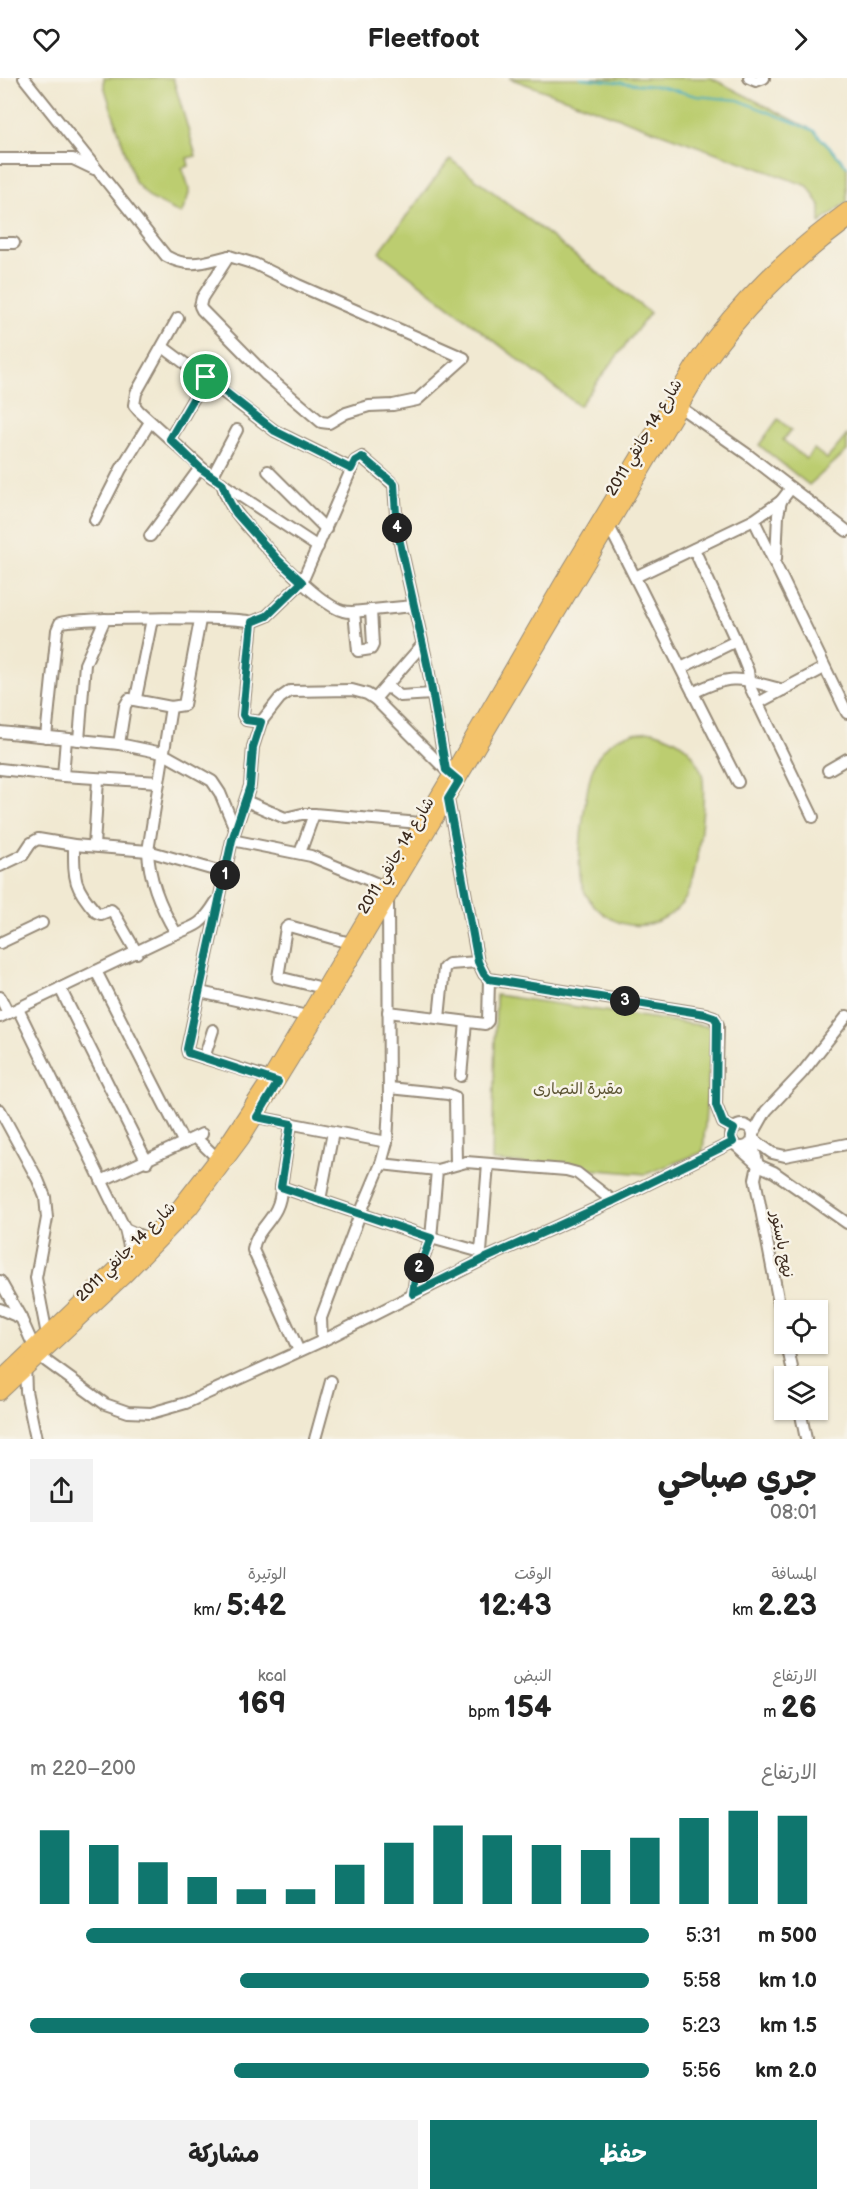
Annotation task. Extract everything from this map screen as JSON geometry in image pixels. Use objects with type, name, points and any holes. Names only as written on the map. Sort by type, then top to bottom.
[{"type":"main road","name":"شارع 14 جانفي 2011","points":[[425,826],[448,799],[452,775],[609,526],[718,329],[750,292],[847,210]]},
{"type":"main road","name":"شارع 14 جانفي 2011","points":[[150,1245],[274,1080],[425,826],[561,584],[676,405],[726,336],[749,310],[782,276],[847,222]]},
{"type":"main road","name":"شارع 14 جانفي 2011","points":[[0,1379],[37,1350],[199,1198],[257,1117],[307,1016],[350,943],[386,891]]},
{"type":"main road","name":"شارع 14 جانفي 2011","points":[[0,1393],[37,1350]]},
{"type":"street","points":[[24,78],[166,255],[177,262],[193,265],[229,256],[255,264],[297,285],[464,358],[417,400],[393,405],[369,406],[346,413],[328,423],[321,422],[266,375],[202,310],[200,306],[202,298],[229,256]]},
{"type":"street","points":[[749,78],[756,81],[764,78]]},
{"type":"street","points":[[0,159],[73,159],[98,171]]},
{"type":"street","points":[[0,243],[14,243]]},
{"type":"street","points":[[178,318],[134,399],[139,411],[200,468],[318,547]]},
{"type":"street","points":[[163,346],[275,431],[351,469]]},
{"type":"street","points":[[170,439],[206,377]]},
{"type":"street","points":[[676,405],[747,454],[847,531]]},
{"type":"street","points":[[95,520],[121,469],[150,422]]},
{"type":"street","points":[[212,477],[237,430]]},
{"type":"street","points":[[46,737],[58,626],[63,621],[105,619],[252,622],[267,616],[302,582],[351,469],[355,461],[362,457],[394,484],[397,529],[432,694],[452,775]]},
{"type":"street","points":[[150,536],[200,468]]},
{"type":"street","points":[[268,471],[326,529]]},
{"type":"street","points":[[222,483],[236,513],[278,560],[335,608],[354,612],[414,606]]},
{"type":"street","points":[[635,578],[754,520],[781,501],[791,488]]},
{"type":"street","points":[[776,562],[776,532],[781,501]]},
{"type":"street","points":[[754,520],[847,713]]},
{"type":"street","points":[[609,526],[738,782]]},
{"type":"street","points":[[694,549],[736,641],[748,671],[748,681],[813,817]]},
{"type":"street","points":[[354,612],[358,651],[371,649],[373,645],[371,610]]},
{"type":"street","points":[[79,740],[85,664],[105,619]]},
{"type":"street","points":[[136,698],[152,620]]},
{"type":"street","points":[[119,744],[126,701],[129,699],[136,698],[171,707],[181,707],[186,703],[200,620]]},
{"type":"street","points":[[252,622],[243,715],[246,720],[261,722]]},
{"type":"street","points":[[681,668],[736,641]]},
{"type":"street","points":[[375,699],[422,645]]},
{"type":"street","points":[[758,703],[824,668]]},
{"type":"street","points":[[693,693],[726,679],[748,681],[783,690]]},
{"type":"street","points":[[274,1080],[188,1053],[187,1049],[234,834],[250,786],[253,747],[261,722],[280,698],[290,691],[351,690],[367,694],[375,699],[452,775]]},
{"type":"street","points":[[392,690],[400,696],[432,694]]},
{"type":"street","points":[[171,707],[148,850],[149,871],[153,884],[176,933]]},
{"type":"street","points":[[0,732],[119,744],[162,753],[212,781],[220,793],[234,834]]},
{"type":"street","points":[[63,776],[66,739]]},
{"type":"street","points":[[828,770],[847,759]]},
{"type":"street","points":[[0,772],[159,782]]},
{"type":"street","points":[[94,846],[98,779]]},
{"type":"street","points":[[448,799],[478,962],[489,979],[714,1017],[718,1025],[716,1105],[723,1123],[747,1134],[772,1153],[784,1156],[847,1144]]},
{"type":"street","points":[[246,801],[285,818],[314,814],[425,826]]},
{"type":"street","points":[[300,854],[314,814]]},
{"type":"street","points":[[234,834],[332,863],[386,891],[389,1088],[387,1142],[381,1164],[321,1318],[322,1341]]},
{"type":"street","points":[[0,866],[23,855],[34,840],[44,840],[74,845],[148,850],[225,873]]},
{"type":"street","points":[[74,845],[74,874],[77,886],[96,912],[101,914],[111,910],[114,913],[137,952]]},
{"type":"street","points":[[9,1013],[176,933],[189,930],[202,921],[221,895]]},
{"type":"street","points":[[0,943],[42,923]]},
{"type":"street","points":[[323,988],[278,977],[286,928],[289,926],[350,943]]},
{"type":"street","points":[[439,1018],[444,968],[449,964],[478,962]]},
{"type":"street","points":[[96,971],[184,1143]]},
{"type":"street","points":[[388,1012],[485,1024],[488,1023],[489,979]]},
{"type":"street","points":[[60,988],[147,1162]]},
{"type":"street","points":[[200,992],[307,1016]]},
{"type":"street","points":[[0,998],[101,1182],[124,1229],[129,1246],[137,1257]]},
{"type":"street","points":[[0,1281],[37,1350],[105,1404],[128,1412],[151,1413],[186,1403],[322,1341],[482,1255],[613,1201],[735,1144],[744,1147],[747,1134],[802,1073],[847,1016]]},
{"type":"street","points":[[461,1076],[466,1022]]},
{"type":"street","points":[[204,1058],[213,1030]]},
{"type":"street","points":[[389,1088],[448,1094],[455,1097],[456,1164]]},
{"type":"street","points":[[0,1110],[38,1180],[47,1209],[36,1271],[37,1350],[26,1391],[36,1439]]},
{"type":"street","points":[[257,1117],[387,1142]]},
{"type":"street","points":[[291,1124],[280,1205],[258,1236],[253,1250],[299,1351]]},
{"type":"street","points":[[320,1200],[333,1132]]},
{"type":"street","points":[[747,1134],[731,1137],[735,1144],[758,1166],[774,1172],[847,1223]]},
{"type":"street","name":"نهج باستور","points":[[747,1134],[758,1166],[755,1179],[778,1300]]},
{"type":"street","points":[[101,1182],[199,1136],[217,1158]]},
{"type":"street","points":[[381,1164],[437,1170],[466,1162],[571,1171],[577,1173],[613,1201]]},
{"type":"street","points":[[482,1255],[488,1164]]},
{"type":"street","points":[[413,1294],[415,1279],[431,1238],[437,1170]]},
{"type":"street","points":[[281,1187],[482,1255]]},
{"type":"street","points":[[124,1229],[141,1236],[150,1245]]},
{"type":"street","points":[[0,1309],[21,1318]]},
{"type":"street","points":[[315,1439],[331,1381]]},
{"type":"street","points":[[802,1420],[806,1439]]},
{"type":"green space","points":[[104,78],[173,78],[196,156],[187,158],[189,166],[182,168],[189,191],[181,214],[150,198],[135,182],[104,86]]},
{"type":"green space","points":[[509,78],[711,78],[813,130],[847,166],[847,202],[820,223],[820,205],[808,186]]},
{"type":"green space","points":[[450,159],[650,313],[579,406],[379,252]]},
{"type":"green space","points":[[778,419],[791,430],[783,440],[806,459],[814,449],[827,459],[847,435],[847,451],[809,485],[759,445]]},
{"type":"green space","points":[[653,731],[684,746],[692,754],[700,769],[703,800],[700,836],[691,886],[683,903],[663,919],[646,924],[630,925],[606,916],[593,904],[584,890],[580,871],[583,820],[592,770],[601,753],[610,743],[620,737]]},
{"type":"green space","name":"مقبرة النصارى","points":[[496,995],[712,1027],[703,1152],[646,1174],[492,1161]]},
{"type":"waterway","points":[[580,78],[663,87],[696,96],[738,100],[813,130],[847,166]]},
{"type":"route","points":[[206,377],[275,431],[351,469],[355,461],[362,457],[394,484],[397,529],[428,668],[446,770],[459,781],[448,799],[478,962],[484,974],[489,979],[705,1014],[714,1017],[718,1025],[716,1105],[723,1123],[734,1129],[731,1137],[733,1142],[613,1201],[413,1294],[415,1279],[431,1238],[281,1187],[291,1124],[257,1117],[278,1082],[188,1053],[187,1049],[232,840],[250,786],[253,747],[261,722],[243,718],[252,622],[267,616],[302,582],[278,560],[236,513],[225,494],[222,483],[200,468],[170,439],[206,377]]}]
